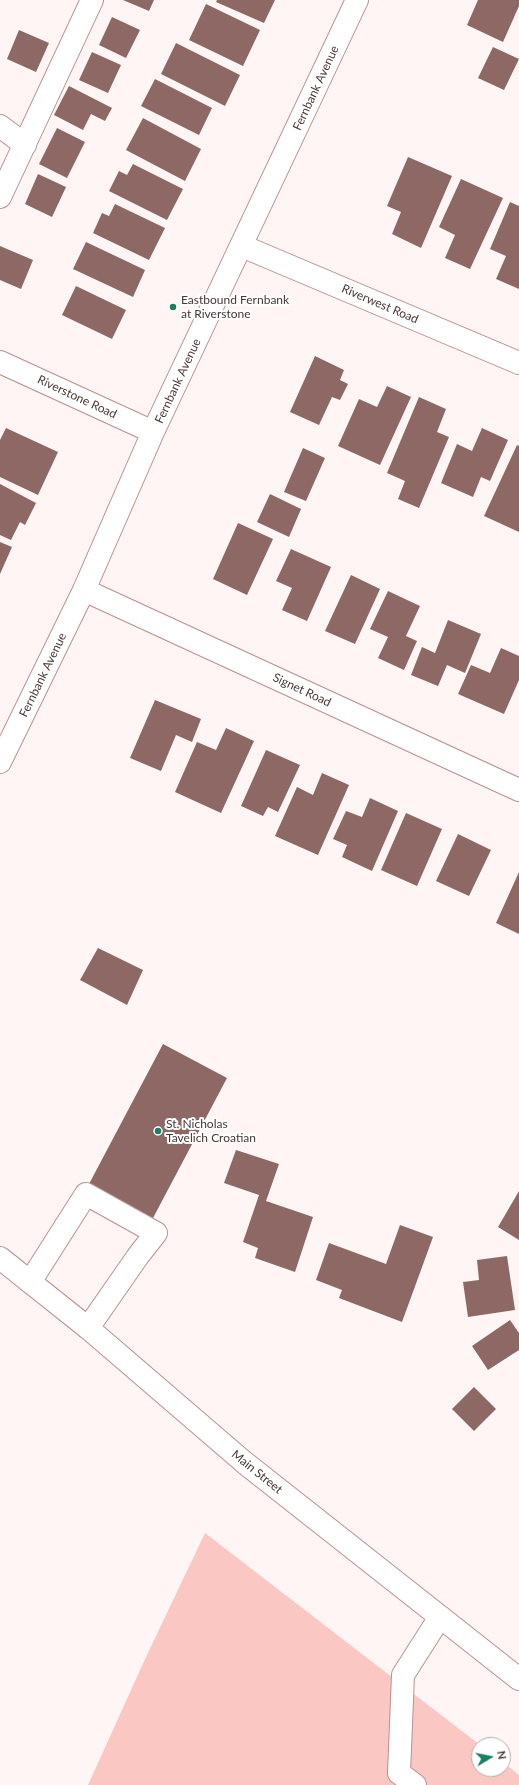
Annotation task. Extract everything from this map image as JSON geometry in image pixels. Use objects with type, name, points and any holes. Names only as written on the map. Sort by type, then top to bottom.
[{"type":"street","points":[[0,197],[92,0]]},
{"type":"street","name":"Fernbank Avenue","points":[[0,762],[84,590],[153,432],[357,0]]},
{"type":"street","points":[[0,126],[25,145]]},
{"type":"street","name":"Riverwest Road","points":[[242,246],[519,363]]},
{"type":"street","name":"Riverstone Road","points":[[0,362],[153,432]]},
{"type":"street","name":"Signet Road","points":[[84,590],[519,790]]},
{"type":"street","points":[[30,1282],[86,1194],[156,1233],[138,1256],[88,1328]]},
{"type":"street","name":"Main Street","points":[[0,1258],[88,1328],[245,1463],[519,1679]]},
{"type":"street","points":[[415,1785],[399,1773],[403,1675],[440,1617]]},
{"type":"shaded area","points":[[205,1533],[471,1738],[471,1777],[511,1777],[511,1768],[519,1775],[519,1785],[88,1785],[146,1657]]},
{"type":"building","points":[[123,0],[154,0],[149,11]]},
{"type":"building","points":[[217,0],[275,0],[264,23],[216,2]]},
{"type":"building","points":[[478,0],[519,0],[519,6],[503,42],[467,25]]},
{"type":"building","points":[[206,4],[260,30],[243,66],[189,40]]},
{"type":"building","points":[[112,17],[140,30],[126,58],[99,45]]},
{"type":"building","points":[[19,30],[49,43],[36,72],[7,59]]},
{"type":"building","points":[[176,43],[240,75],[225,106],[161,74]]},
{"type":"building","points":[[493,47],[519,59],[504,90],[478,78]]},
{"type":"building","points":[[92,52],[121,65],[108,93],[79,80]]},
{"type":"building","points":[[155,79],[212,108],[199,135],[141,106]]},
{"type":"building","points":[[69,86],[112,108],[105,121],[91,114],[83,130],[54,115]]},
{"type":"building","points":[[143,118],[201,149],[185,181],[126,150]]},
{"type":"building","points":[[57,128],[85,142],[67,178],[39,164]]},
{"type":"building","points":[[408,157],[452,176],[421,248],[392,234],[401,212],[387,206]]},
{"type":"building","points":[[133,164],[183,189],[167,220],[109,191],[119,171],[127,175]]},
{"type":"building","points":[[38,174],[66,187],[52,217],[25,204]]},
{"type":"building","points":[[461,179],[503,198],[470,269],[445,258],[455,235],[439,227]]},
{"type":"building","points":[[510,202],[519,206],[519,289],[496,279],[506,256],[490,249]]},
{"type":"building","points":[[115,204],[165,228],[149,260],[93,233],[102,213],[109,216]]},
{"type":"building","points":[[86,242],[145,270],[133,297],[73,269]]},
{"type":"building","points":[[0,246],[33,260],[21,289],[0,280]]},
{"type":"building","points":[[76,286],[126,310],[112,339],[62,315]]},
{"type":"building","points":[[315,356],[344,370],[340,380],[348,384],[340,400],[332,397],[319,425],[290,412]]},
{"type":"building","points":[[387,386],[411,397],[380,465],[338,446],[359,399],[377,407]]},
{"type":"building","points":[[419,397],[446,409],[437,432],[449,437],[419,508],[398,499],[405,481],[387,473]]},
{"type":"building","points":[[6,428],[58,452],[38,495],[0,477],[0,440]]},
{"type":"building","points":[[482,428],[508,440],[490,481],[481,477],[473,497],[441,483],[457,444],[472,451]]},
{"type":"building","points":[[517,445],[519,446],[519,532],[484,516]]},
{"type":"building","points":[[303,448],[325,458],[306,501],[284,492]]},
{"type":"building","points":[[0,484],[36,503],[25,525],[20,522],[11,540],[0,535]]},
{"type":"building","points":[[270,494],[301,509],[289,537],[257,522]]},
{"type":"building","points":[[238,523],[273,539],[247,595],[213,579]]},
{"type":"building","points":[[0,542],[12,547],[0,574]]},
{"type":"building","points":[[291,549],[331,567],[307,621],[282,610],[292,588],[276,581]]},
{"type":"building","points":[[351,575],[380,589],[355,644],[325,631]]},
{"type":"building","points":[[388,591],[420,606],[406,636],[417,641],[404,670],[378,658],[388,637],[370,629]]},
{"type":"building","points":[[448,620],[481,634],[465,673],[447,665],[438,686],[411,675],[422,647],[435,653]]},
{"type":"building","points":[[501,648],[519,656],[519,680],[504,714],[458,694],[471,665],[490,673]]},
{"type":"building","points":[[155,700],[201,719],[192,742],[176,735],[161,771],[130,758]]},
{"type":"building","points":[[226,728],[254,741],[221,813],[175,792],[197,742],[216,750]]},
{"type":"building","points":[[266,750],[300,765],[278,812],[268,807],[263,816],[241,806]]},
{"type":"building","points":[[322,773],[349,785],[318,855],[275,836],[297,787],[313,795]]},
{"type":"building","points":[[370,798],[398,811],[372,871],[342,857],[347,845],[333,839],[346,811],[362,817]]},
{"type":"building","points":[[406,813],[442,829],[417,886],[381,870]]},
{"type":"building","points":[[458,834],[491,850],[469,896],[436,881]]},
{"type":"building","points":[[519,872],[519,934],[496,923]]},
{"type":"building","points":[[98,948],[143,970],[127,1005],[80,980]]},
{"type":"building","name":"St. Nicholas Tavelich Croatian","points":[[163,1044],[227,1078],[153,1218],[89,1184]]},
{"type":"building","points":[[236,1150],[279,1164],[266,1201],[313,1217],[295,1272],[255,1258],[258,1248],[243,1242],[259,1195],[224,1183]]},
{"type":"building","points":[[519,1191],[519,1240],[498,1227]]},
{"type":"building","points":[[400,1225],[433,1237],[402,1322],[339,1298],[342,1290],[316,1280],[329,1243],[386,1264]]},
{"type":"building","points":[[507,1256],[515,1310],[468,1317],[463,1282],[479,1280],[477,1260]]},
{"type":"building","points":[[510,1320],[519,1333],[519,1350],[488,1370],[472,1346]]},
{"type":"building","points":[[474,1387],[496,1409],[474,1431],[452,1409]]},
{"type":"place","name":"Eastbound Fernbank at Riverstone","points":[[173,307]]},
{"type":"place","name":"St. Nicholas Tavelich Croatian","points":[[158,1131]]}]
